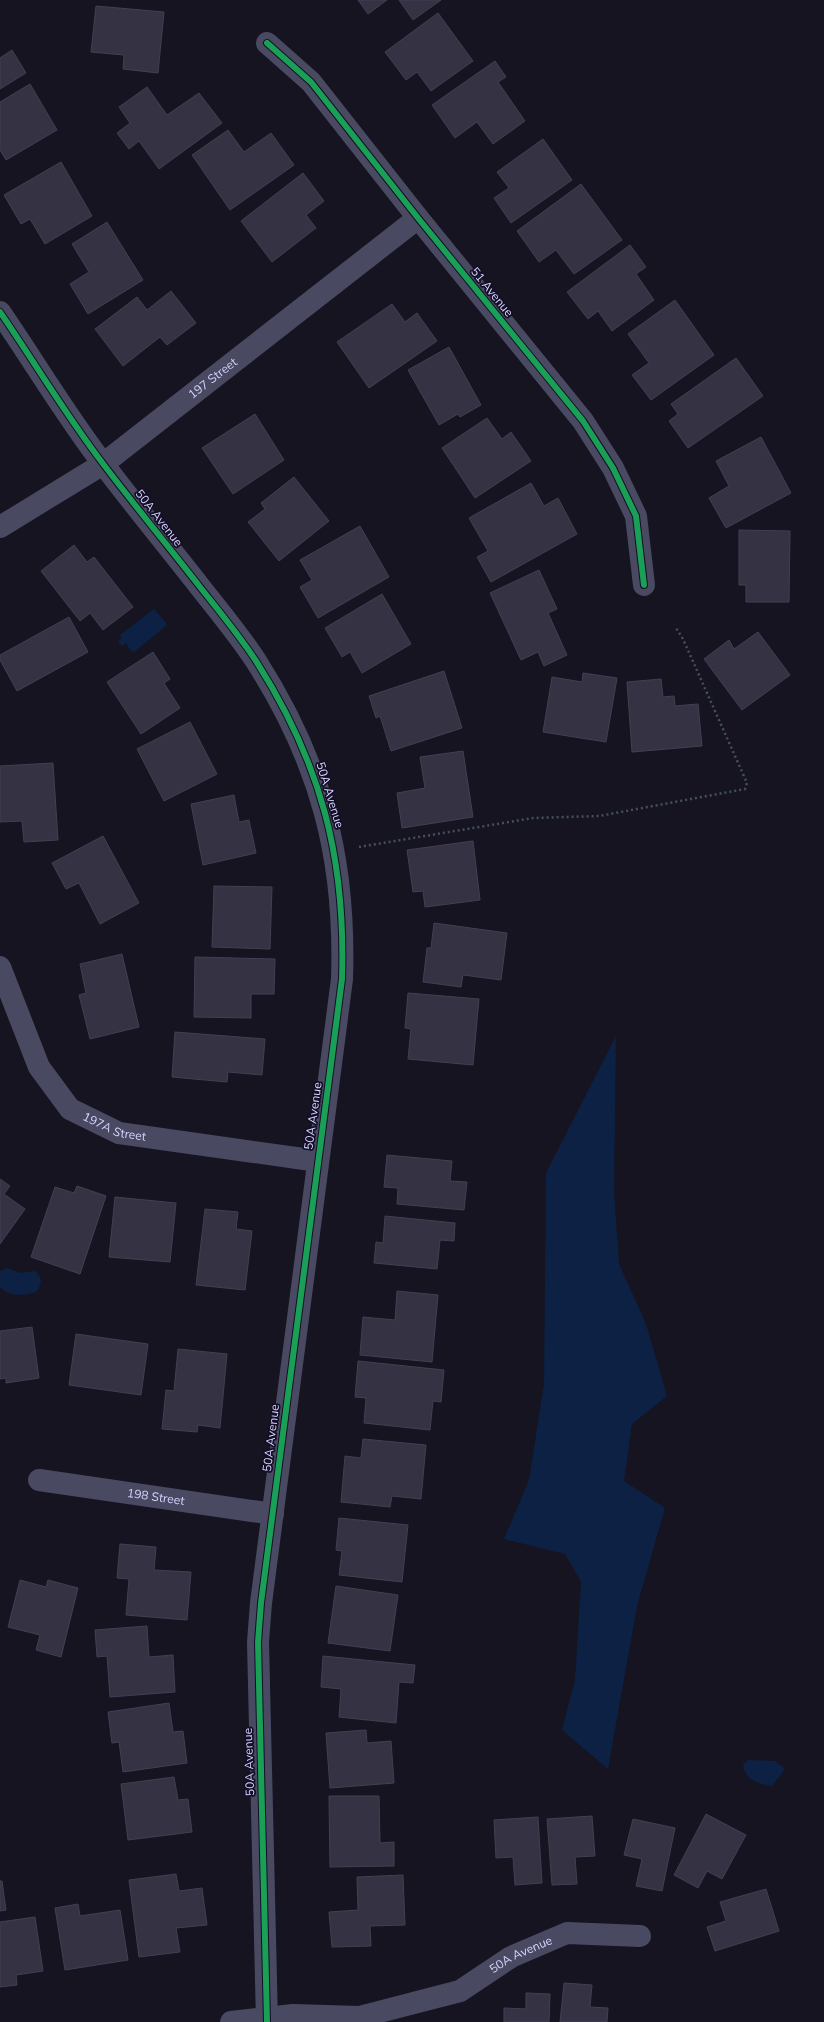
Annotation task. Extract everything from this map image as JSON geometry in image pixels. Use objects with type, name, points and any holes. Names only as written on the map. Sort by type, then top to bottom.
[{"type":"street","name":"51 Avenue","points":[[267,44],[311,82],[418,218],[583,421],[613,468],[636,516],[644,585]]},
{"type":"street","name":"197 Street","points":[[0,527],[103,464],[418,218]]},
{"type":"street","name":"50A Avenue","points":[[0,312],[103,464],[229,623],[255,660],[280,702],[315,778],[325,810],[342,901],[344,939],[342,979],[261,1603],[258,1642],[267,2020],[293,2015],[360,2017],[460,1991],[511,1957],[567,1933],[640,1936]]},
{"type":"street","name":"197A Street","points":[[0,968],[39,1067],[70,1109],[119,1133],[318,1161]]},
{"type":"street","name":"198 Street","points":[[39,1480],[273,1514]]},
{"type":"street","points":[[231,2022],[267,2020]]},
{"type":"path","points":[[334,852],[533,818],[600,816],[745,789],[746,783],[683,639],[676,628]]},
{"type":"water","points":[[154,609],[167,624],[166,626],[134,652],[131,651],[126,643],[122,646],[118,642],[121,638],[120,635]]},
{"type":"water","points":[[616,1036],[614,1191],[619,1264],[646,1324],[667,1396],[632,1424],[624,1481],[665,1508],[637,1606],[608,1769],[562,1730],[575,1680],[581,1582],[565,1554],[504,1539],[529,1480],[544,1384],[546,1173]]},
{"type":"water","points":[[7,1268],[20,1273],[35,1271],[41,1281],[36,1292],[17,1295],[8,1293],[0,1287],[0,1271]]},
{"type":"water","points":[[748,1760],[775,1761],[784,1768],[783,1772],[772,1786],[757,1782],[749,1778],[744,1770],[743,1764]]},
{"type":"building","points":[[358,0],[387,0],[368,14]]},
{"type":"building","points":[[399,0],[441,0],[413,20]]},
{"type":"building","points":[[96,6],[164,12],[158,73],[123,69],[124,55],[91,52]]},
{"type":"building","points":[[438,13],[473,61],[431,91],[417,72],[406,80],[385,52]]},
{"type":"building","points":[[12,50],[26,73],[0,89],[0,58]]},
{"type":"building","points":[[495,61],[506,77],[498,82],[525,121],[493,144],[477,122],[455,138],[432,105]]},
{"type":"building","points":[[30,84],[57,130],[6,160],[0,150],[0,102]]},
{"type":"building","points":[[147,87],[167,115],[199,93],[222,123],[159,169],[139,141],[129,149],[117,133],[130,123],[119,107]]},
{"type":"building","points":[[228,130],[244,152],[271,133],[294,165],[230,210],[192,155]]},
{"type":"building","points":[[543,139],[572,180],[511,223],[494,198],[509,188],[497,172]]},
{"type":"building","points":[[61,162],[92,216],[45,244],[30,219],[21,224],[4,195]]},
{"type":"building","points":[[303,173],[324,201],[306,215],[316,228],[272,262],[241,221]]},
{"type":"building","points":[[581,184],[622,240],[574,274],[556,250],[539,262],[517,231]]},
{"type":"building","points":[[107,222],[143,280],[88,314],[70,284],[89,272],[72,244]]},
{"type":"building","points":[[630,245],[646,267],[636,274],[654,300],[612,331],[598,311],[588,319],[567,292]]},
{"type":"building","points":[[171,291],[196,323],[167,345],[160,337],[123,366],[95,329],[137,297],[147,310]]},
{"type":"building","points":[[675,300],[714,355],[651,400],[632,375],[649,363],[628,334]]},
{"type":"building","points":[[392,304],[405,322],[417,313],[437,341],[369,388],[337,342]]},
{"type":"building","points":[[449,347],[481,405],[460,417],[458,414],[439,425],[408,370]]},
{"type":"building","points":[[736,358],[763,396],[688,448],[669,421],[678,414],[671,404]]},
{"type":"building","points":[[255,414],[284,460],[233,494],[202,448]]},
{"type":"building","points":[[487,418],[502,439],[511,432],[531,461],[475,498],[442,448]]},
{"type":"building","points":[[761,437],[791,493],[726,528],[709,498],[729,486],[716,461]]},
{"type":"building","points":[[294,477],[329,521],[279,561],[248,522],[265,509],[261,503]]},
{"type":"building","points":[[531,483],[544,506],[558,498],[577,534],[491,582],[477,557],[488,551],[469,518]]},
{"type":"building","points":[[360,526],[389,577],[318,618],[300,587],[312,580],[300,560]]},
{"type":"building","points":[[739,530],[790,531],[789,602],[746,602],[746,585],[739,585]]},
{"type":"building","points":[[74,545],[87,562],[94,557],[133,607],[103,630],[90,613],[80,621],[41,571]]},
{"type":"building","points":[[539,570],[557,609],[548,613],[567,655],[544,666],[538,652],[521,660],[490,593]]},
{"type":"building","points":[[382,594],[411,644],[362,673],[350,652],[342,657],[325,628]]},
{"type":"building","points":[[69,617],[88,652],[17,691],[0,660],[0,655]]},
{"type":"building","points":[[758,632],[790,675],[742,710],[704,659],[729,640],[734,649]]},
{"type":"building","points":[[153,652],[170,679],[164,683],[180,708],[141,734],[107,682]]},
{"type":"building","points":[[444,671],[462,728],[391,751],[380,716],[376,718],[369,696]]},
{"type":"building","points":[[583,673],[617,678],[606,742],[543,732],[552,677],[582,682]]},
{"type":"building","points":[[661,679],[663,697],[674,696],[675,706],[698,704],[702,746],[632,752],[627,682]]},
{"type":"building","points":[[190,722],[217,774],[164,801],[137,749]]},
{"type":"building","points":[[463,751],[473,817],[402,828],[397,793],[425,788],[420,757]]},
{"type":"building","points":[[53,763],[58,840],[24,842],[22,821],[0,822],[0,766]]},
{"type":"building","points":[[234,795],[239,822],[249,820],[256,853],[203,865],[191,804]]},
{"type":"building","points":[[103,836],[139,903],[100,924],[79,883],[66,889],[52,863]]},
{"type":"building","points":[[473,841],[480,900],[425,907],[423,891],[413,892],[407,850]]},
{"type":"building","points":[[214,886],[272,887],[270,949],[212,947]]},
{"type":"building","points":[[434,923],[507,933],[501,980],[463,975],[461,987],[423,982],[427,948],[431,948]]},
{"type":"building","points":[[122,954],[139,1027],[90,1039],[79,995],[86,993],[80,964]]},
{"type":"building","points":[[195,957],[275,959],[274,994],[251,994],[251,1018],[194,1017]]},
{"type":"building","points":[[408,993],[479,999],[473,1065],[408,1059],[411,1029],[405,1028]]},
{"type":"building","points":[[175,1032],[265,1039],[262,1075],[228,1072],[227,1082],[172,1077]]},
{"type":"building","points":[[387,1155],[452,1161],[450,1181],[467,1182],[464,1210],[397,1204],[398,1188],[384,1187]]},
{"type":"building","points":[[0,1179],[10,1186],[4,1194],[25,1209],[0,1244]]},
{"type":"building","points":[[77,1186],[106,1196],[80,1274],[31,1257],[55,1187],[74,1193]]},
{"type":"building","points":[[115,1197],[176,1203],[170,1262],[109,1257]]},
{"type":"building","points":[[205,1209],[238,1212],[236,1229],[252,1231],[245,1290],[196,1285]]},
{"type":"building","points":[[385,1216],[455,1223],[454,1241],[440,1240],[437,1269],[374,1263],[376,1242],[383,1243]]},
{"type":"building","points":[[397,1291],[438,1295],[432,1362],[360,1355],[363,1317],[395,1320]]},
{"type":"building","points":[[32,1327],[39,1378],[6,1383],[6,1378],[0,1379],[0,1331]]},
{"type":"building","points":[[76,1334],[148,1344],[141,1395],[69,1385]]},
{"type":"building","points":[[178,1349],[227,1354],[220,1428],[198,1425],[197,1432],[162,1429],[166,1390],[174,1391]]},
{"type":"building","points":[[358,1361],[444,1370],[441,1402],[433,1401],[430,1430],[364,1423],[366,1398],[355,1397]]},
{"type":"building","points":[[363,1439],[426,1445],[421,1499],[392,1496],[390,1507],[341,1502],[345,1456],[361,1458]]},
{"type":"building","points":[[339,1518],[408,1525],[402,1582],[339,1575],[342,1551],[336,1550]]},
{"type":"building","points":[[120,1544],[156,1547],[154,1570],[191,1572],[187,1620],[126,1615],[129,1579],[117,1578]]},
{"type":"building","points":[[20,1580],[46,1587],[48,1580],[78,1588],[61,1657],[36,1650],[40,1635],[8,1627]]},
{"type":"building","points":[[336,1586],[398,1595],[390,1651],[328,1643]]},
{"type":"building","points":[[147,1626],[149,1657],[173,1655],[175,1692],[110,1697],[107,1656],[97,1657],[95,1630]]},
{"type":"building","points":[[323,1656],[415,1665],[413,1683],[399,1682],[396,1723],[339,1717],[341,1689],[321,1687]]},
{"type":"building","points":[[169,1703],[173,1732],[183,1731],[187,1763],[123,1772],[119,1742],[112,1743],[108,1712]]},
{"type":"building","points":[[366,1730],[367,1743],[391,1741],[394,1783],[330,1788],[326,1733]]},
{"type":"building","points":[[174,1777],[178,1800],[188,1799],[192,1832],[128,1840],[121,1784]]},
{"type":"building","points":[[329,1796],[379,1796],[380,1843],[394,1842],[394,1866],[330,1867]]},
{"type":"building","points":[[706,1814],[746,1835],[722,1879],[707,1871],[698,1888],[674,1875]]},
{"type":"building","points":[[592,1816],[595,1856],[575,1857],[577,1884],[552,1885],[547,1819]]},
{"type":"building","points":[[538,1817],[542,1883],[515,1885],[513,1857],[496,1858],[494,1820]]},
{"type":"building","points":[[633,1819],[675,1828],[662,1891],[636,1886],[642,1859],[624,1855]]},
{"type":"building","points":[[176,1874],[179,1891],[202,1888],[207,1925],[176,1928],[180,1952],[139,1957],[129,1880]]},
{"type":"building","points":[[403,1875],[405,1925],[370,1926],[371,1946],[332,1947],[329,1912],[358,1910],[357,1877]]},
{"type":"building","points":[[0,1881],[2,1881],[6,1910],[0,1911]]},
{"type":"building","points":[[766,1889],[779,1931],[715,1951],[707,1927],[726,1921],[720,1902]]},
{"type":"building","points":[[78,1904],[80,1916],[120,1910],[128,1960],[65,1970],[55,1908]]},
{"type":"building","points":[[35,1917],[43,1971],[16,1975],[17,1985],[0,1987],[0,1922]]},
{"type":"building","points":[[564,1983],[592,1985],[590,2007],[608,2008],[607,2022],[560,2022]]},
{"type":"building","points":[[526,1993],[550,1994],[549,2022],[504,2022],[504,2008],[526,2009]]},
{"type":"cycle path","points":[[267,43],[311,82],[418,218],[583,421],[613,468],[636,516],[644,585]]},
{"type":"cycle path","points":[[0,312],[90,447],[229,623],[256,661],[279,699],[313,775],[325,813],[334,852],[342,935],[342,979],[261,1603],[258,1642],[267,2022]]}]
